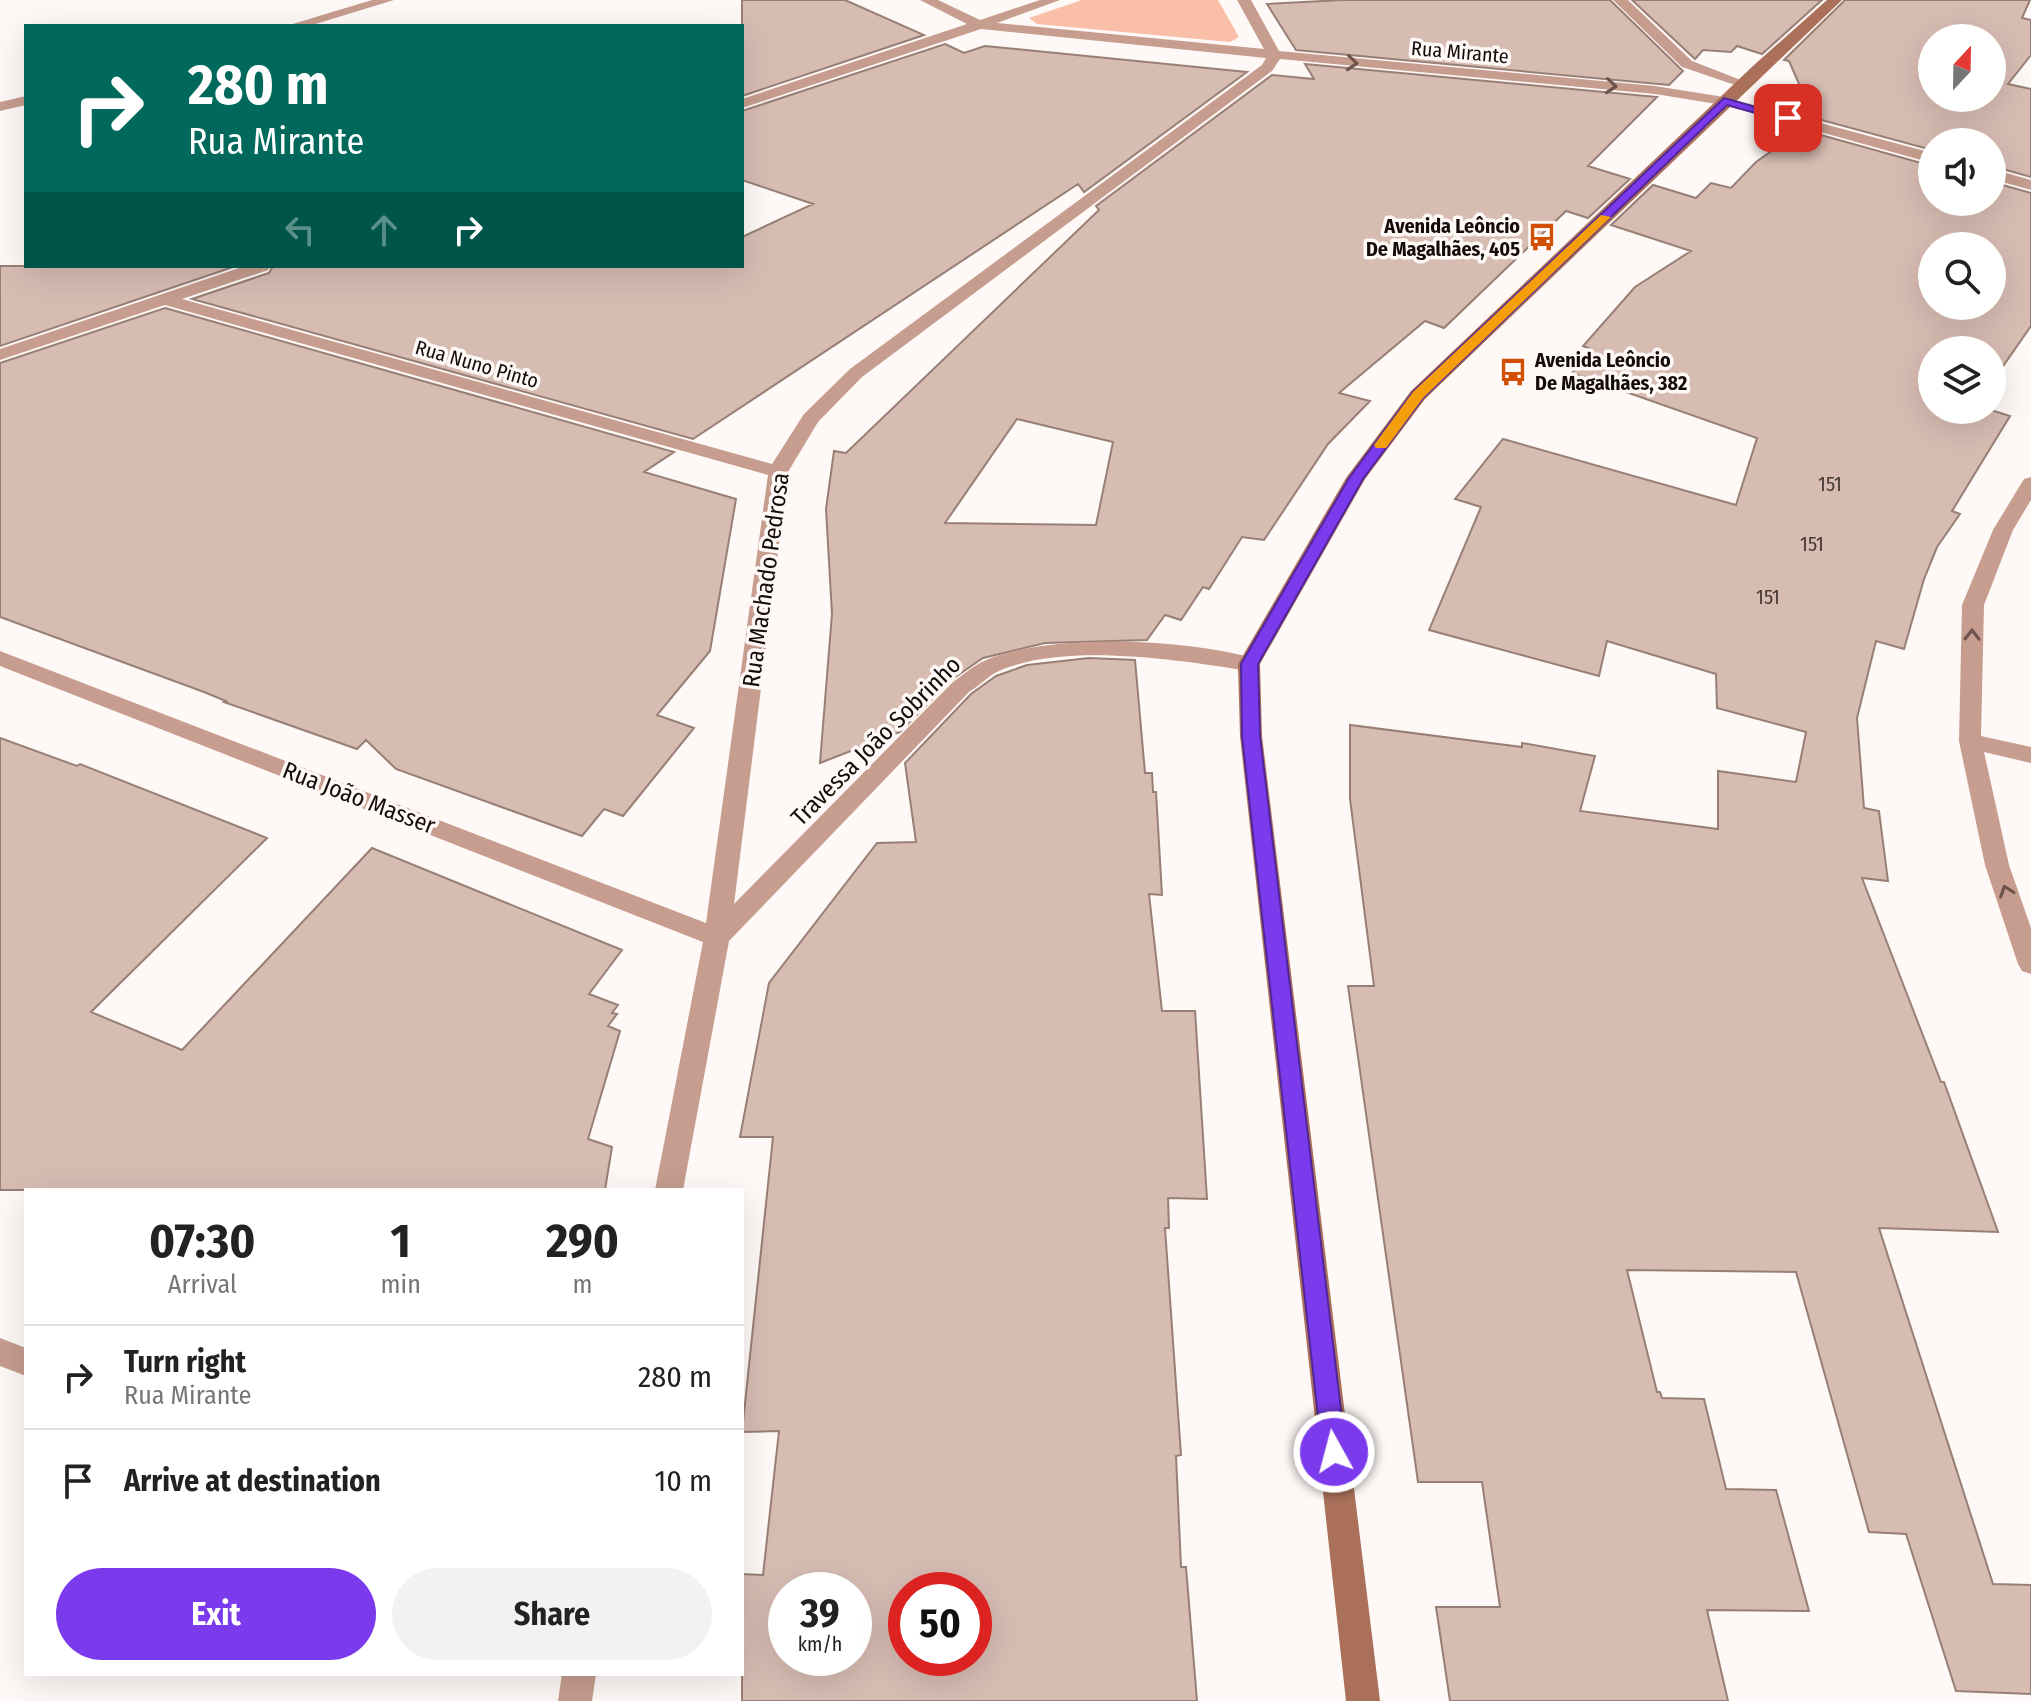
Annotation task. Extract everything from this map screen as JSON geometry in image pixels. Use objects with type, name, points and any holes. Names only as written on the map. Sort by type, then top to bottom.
[{"type":"main road","points":[[1363,1701],[1251,736],[1249,664],[1356,478],[1418,395],[1724,101],[1835,0]]},
{"type":"street","points":[[300,24],[387,0]]},
{"type":"street","points":[[927,0],[977,24]]},
{"type":"street","points":[[744,103],[1053,0]]},
{"type":"street","points":[[1244,0],[1275,56]]},
{"type":"street","points":[[1620,0],[1687,64],[1744,84]]},
{"type":"street","name":"Rua Mirante","points":[[977,24],[1275,56],[1655,90],[1724,101],[1918,154]]},
{"type":"street","name":"Rua Machado Pedrosa","points":[[669,1188],[717,937],[778,472],[792,439],[821,403],[844,383],[1267,68],[1275,56]]},
{"type":"street","points":[[0,107],[24,101]]},
{"type":"street","points":[[2006,178],[2031,185]]},
{"type":"street","points":[[0,355],[256,268]]},
{"type":"street","name":"Rua Nuno Pinto","points":[[164,299],[778,472]]},
{"type":"street","points":[[2031,483],[2003,530],[1973,605],[1970,741],[1997,865],[2031,964]]},
{"type":"street","name":"Travessa João Sobrinho","points":[[717,937],[961,687],[991,667],[1029,656],[1085,650],[1200,656],[1249,664]]},
{"type":"street","name":"Rua João Masser","points":[[0,658],[717,937]]},
{"type":"street","points":[[1970,741],[2031,755]]},
{"type":"street","points":[[0,1352],[24,1361]]},
{"type":"street","points":[[575,1701],[579,1676]]},
{"type":"shaded area","points":[[1082,0],[1218,0],[1239,37],[1230,42],[1037,24],[1029,18]]},
{"type":"building","points":[[742,0],[845,0],[924,35],[744,95]]},
{"type":"building","points":[[1342,0],[1610,0],[1683,71],[1669,85],[1296,50],[1267,4]]},
{"type":"building","points":[[1632,0],[1822,0],[1762,54],[1737,46],[1731,52],[1703,50],[1695,59]]},
{"type":"building","points":[[1845,0],[2030,0],[2022,18],[2031,20],[2031,55],[2008,84],[2031,89],[2031,177],[2006,170],[2006,128],[1918,128],[1918,146],[1814,118],[1789,61],[1784,60]]},
{"type":"building","points":[[945,44],[964,53],[985,46],[1247,72],[1084,192],[1078,184],[693,439],[192,299],[269,273],[272,268],[744,268],[744,236],[813,204],[744,181],[744,110]]},
{"type":"building","points":[[1305,64],[1657,97],[1588,166],[1630,179],[1588,218],[1566,211],[1444,328],[1425,321],[1339,393],[1370,401],[1328,444],[1264,540],[1242,537],[1209,589],[1203,587],[1181,620],[1165,615],[1147,640],[1045,643],[983,658],[951,680],[900,732],[820,763],[832,614],[826,509],[834,451],[846,453],[1099,210],[1096,206],[1272,75],[1314,79]],"holes":[[[1017,419],[1113,442],[1096,525],[945,523]]]},
{"type":"building","points":[[1821,135],[1918,162],[1918,216],[2006,216],[2006,186],[2031,193],[2031,326],[2006,362],[2006,336],[1918,336],[1918,424],[2005,424],[1952,511],[1960,514],[1937,547],[1924,579],[1904,649],[1876,641],[1857,718],[1864,808],[1879,811],[1888,881],[1862,878],[1941,1082],[1944,1082],[1998,1232],[1879,1228],[1993,1584],[2031,1585],[2031,1694],[1956,1691],[1906,1534],[1869,1532],[1796,1272],[1627,1270],[1657,1392],[1662,1398],[1704,1399],[1726,1489],[1776,1490],[1809,1611],[1707,1610],[1728,1701],[1450,1701],[1436,1607],[1500,1607],[1482,1482],[1418,1482],[1348,986],[1374,986],[1350,799],[1350,725],[1522,747],[1522,743],[1595,756],[1580,811],[1718,829],[1718,771],[1796,782],[1806,732],[1717,708],[1716,674],[1607,641],[1599,676],[1429,630],[1481,507],[1455,499],[1503,439],[1736,505],[1757,438],[1572,373],[1593,350],[1583,346],[1635,287],[1691,251],[1611,225],[1653,185],[1696,198],[1711,183],[1731,188],[1756,162],[1773,150]]},
{"type":"building","points":[[0,266],[230,268],[0,346]]},
{"type":"building","points":[[165,308],[674,452],[644,472],[736,499],[710,651],[657,715],[694,728],[623,816],[604,809],[582,836],[396,769],[366,740],[357,749],[0,617],[0,363]]},
{"type":"building","points":[[1089,658],[1135,660],[1145,773],[1152,773],[1153,792],[1156,792],[1162,895],[1149,894],[1162,1011],[1195,1011],[1207,1199],[1168,1198],[1169,1228],[1165,1228],[1181,1455],[1176,1456],[1181,1567],[1186,1567],[1197,1701],[742,1701],[744,1574],[763,1575],[779,1431],[744,1432],[773,1137],[740,1137],[769,983],[877,843],[916,842],[905,763],[971,694],[996,676],[1027,665]]},
{"type":"building","points":[[0,738],[77,766],[80,764],[267,838],[91,1012],[182,1050],[372,848],[622,950],[589,994],[618,1005],[612,1013],[617,1014],[608,1026],[620,1031],[588,1139],[612,1147],[605,1188],[0,1190]]},
{"type":"slow traffic","points":[[1381,445],[1418,395],[1605,217]]},
{"type":"place","name":"Avenida Leôncio De Magalhães, 405","points":[[1542,237]]},
{"type":"place","name":"Avenida Leôncio De Magalhães, 382","points":[[1513,372]]},
{"type":"route","points":[[1334,1452],[1251,736],[1249,664],[1356,478],[1418,395],[1700,128],[1724,101],[1788,118]]}]
